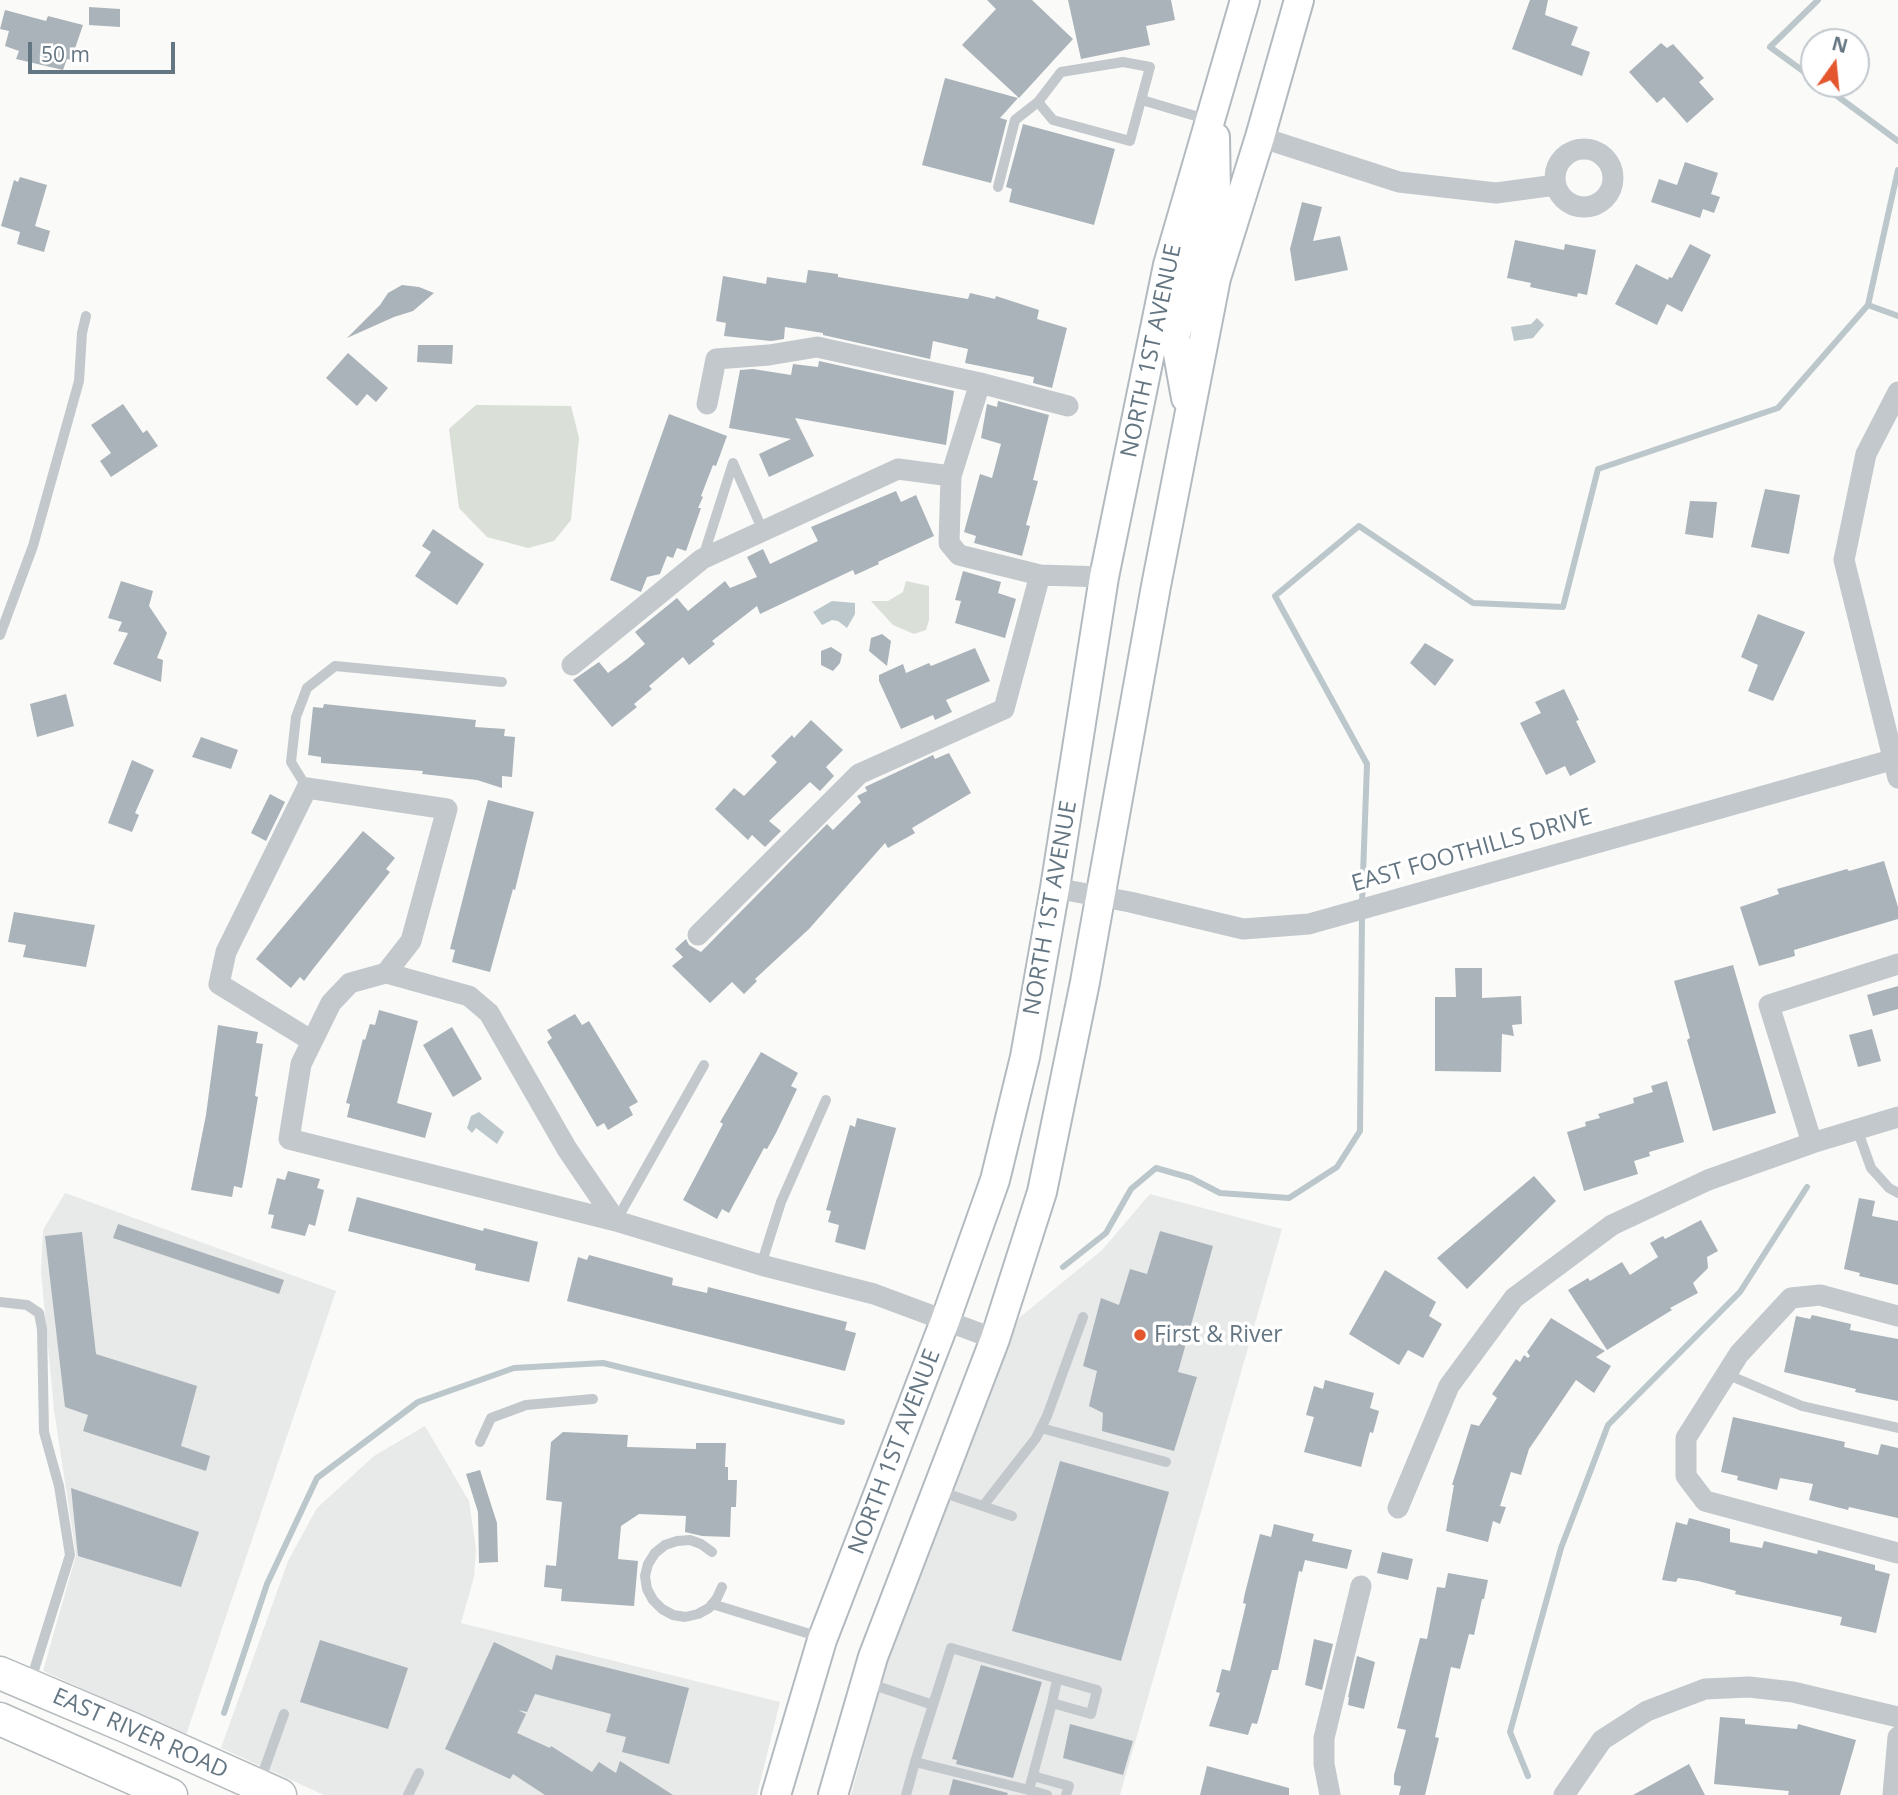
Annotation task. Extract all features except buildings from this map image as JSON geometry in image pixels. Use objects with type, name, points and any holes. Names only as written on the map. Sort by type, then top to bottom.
[{"type":"main road","name":"NORTH 1ST AVENUE","points":[[776,1795],[823,1637],[945,1321],[995,1180],[1025,1057],[1055,888],[1104,577],[1168,265],[1245,0]]},
{"type":"main road","name":"NORTH 1ST AVENUE","points":[[833,1795],[873,1657],[995,1339],[1042,1192],[1101,896],[1156,586],[1216,278],[1261,137],[1299,0]]},
{"type":"main road","points":[[1189,415],[1175,337],[1216,194],[1216,141],[1212,121]]},
{"type":"main road","name":"EAST RIVER ROAD","points":[[0,1673],[269,1790]]},
{"type":"main road","name":"EAST RIVER ROAD","points":[[0,1719],[171,1795]]},
{"type":"street","points":[[1261,137],[1399,182],[1496,193],[1556,185]]},
{"type":"street","points":[[707,404],[716,359],[769,355],[817,347],[980,383],[1068,406]]},
{"type":"street","points":[[980,383],[951,475],[949,543],[960,555],[1040,575],[1104,577]]},
{"type":"street","points":[[1896,765],[1844,560],[1866,454],[1898,392]]},
{"type":"street","points":[[572,664],[702,559],[898,469],[951,475]]},
{"type":"street","points":[[698,935],[859,774],[1004,709],[1040,575]]},
{"type":"street","name":"EAST FOOTHILLS DRIVE","points":[[1055,888],[1243,929],[1309,924],[1896,765]]},
{"type":"street","points":[[312,1041],[219,984],[226,952],[307,788],[447,809],[411,941],[386,973]]},
{"type":"street","points":[[1812,1143],[1769,1004],[1898,964]]},
{"type":"street","points":[[615,1222],[567,1149],[489,1013],[469,996],[386,973],[350,983],[331,1003],[301,1064],[289,1139],[615,1222],[761,1265],[874,1294],[995,1339]]},
{"type":"street","points":[[1398,1508],[1449,1386],[1514,1298],[1612,1225],[1708,1180],[1812,1143],[1898,1117]]},
{"type":"street","points":[[1898,1315],[1821,1295],[1791,1298],[1739,1354],[1686,1438],[1686,1476],[1705,1502],[1898,1553]]},
{"type":"street","points":[[1330,1795],[1324,1765],[1324,1738],[1361,1586]]},
{"type":"street","points":[[1564,1795],[1602,1740],[1647,1711],[1705,1689],[1749,1686],[1793,1692],[1898,1717]]},
{"type":"street","points":[[1894,1795],[1898,1737]]},
{"type":"lane","points":[[998,187],[1015,120],[1038,102],[1061,72],[1122,62],[1150,67],[1130,141],[1053,120],[1038,102]]},
{"type":"lane","points":[[1142,100],[1212,121]]},
{"type":"lane","points":[[0,635],[33,546],[79,381],[82,333],[86,316]]},
{"type":"lane","points":[[702,559],[733,463],[763,531]]},
{"type":"lane","points":[[307,788],[291,762],[296,717],[307,688],[335,666],[502,682]]},
{"type":"lane","points":[[615,1222],[704,1065]]},
{"type":"lane","points":[[761,1265],[781,1202],[826,1100]]},
{"type":"lane","points":[[1857,1129],[1871,1168],[1898,1194]]},
{"type":"lane","points":[[0,1302],[27,1305],[39,1313],[42,1329],[44,1433],[59,1486],[70,1555],[29,1685]]},
{"type":"lane","points":[[983,1506],[1036,1438],[1083,1317]]},
{"type":"lane","points":[[1726,1374],[1802,1406],[1898,1429]]},
{"type":"lane","points":[[480,1442],[491,1418],[526,1405],[593,1399]]},
{"type":"lane","points":[[1041,1428],[1167,1462]]},
{"type":"lane","points":[[937,1490],[1012,1516]]},
{"type":"lane","points":[[712,1552],[690,1540],[665,1545],[655,1553],[649,1564],[645,1576],[647,1589],[662,1609],[685,1617],[698,1614],[712,1604],[722,1587]]},
{"type":"lane","points":[[712,1604],[823,1637]]},
{"type":"lane","points":[[906,1795],[951,1648],[1097,1690],[1091,1714],[1052,1703]]},
{"type":"lane","points":[[1029,1790],[1057,1679]]},
{"type":"lane","points":[[866,1682],[933,1705]]},
{"type":"lane","points":[[269,1790],[284,1714]]},
{"type":"lane","points":[[915,1762],[1047,1795]]},
{"type":"lane","points":[[408,1795],[419,1773]]},
{"type":"lane","points":[[1033,1776],[1069,1786],[1066,1795]]},
{"type":"shaded area","points":[[1537,318],[1544,325],[1533,338],[1514,341],[1511,327],[1531,324]]},
{"type":"shaded area","points":[[476,405],[571,406],[579,438],[571,520],[554,541],[528,548],[487,537],[459,508],[449,429]]},
{"type":"shaded area","points":[[906,581],[929,586],[929,620],[926,630],[914,634],[893,625],[871,601],[888,601],[903,592]]},
{"type":"shaded area","points":[[832,601],[855,603],[855,614],[847,628],[832,620],[822,625],[813,612]]},
{"type":"shaded area","points":[[479,1112],[504,1132],[497,1144],[476,1128],[472,1133],[467,1128],[471,1116]]},
{"type":"shaded area","points":[[65,1193],[336,1291],[186,1735],[43,1671],[76,1555],[54,1410],[41,1272],[43,1230]]},
{"type":"shaded area","points":[[1150,1194],[1282,1229],[1120,1795],[851,1795],[887,1664],[1019,1318],[1102,1250]]},
{"type":"shaded area","points":[[425,1426],[469,1501],[476,1549],[474,1577],[461,1623],[780,1702],[757,1795],[324,1795],[221,1748],[288,1561],[317,1508],[374,1456]]},
{"type":"waterway","points":[[1800,69],[1770,47],[1818,0]]},
{"type":"waterway","points":[[1840,98],[1898,141]]},
{"type":"waterway","points":[[1868,305],[1898,170]]},
{"type":"waterway","points":[[1362,903],[1367,764],[1275,596],[1359,526],[1473,603],[1563,607],[1598,469],[1778,408],[1868,305],[1898,316]]},
{"type":"waterway","points":[[1063,1267],[1106,1233],[1131,1189],[1156,1168],[1191,1178],[1220,1193],[1289,1198],[1337,1167],[1360,1131],[1362,914]]},
{"type":"waterway","points":[[1528,1776],[1510,1732],[1561,1548],[1608,1425],[1740,1292],[1807,1187]]},
{"type":"waterway","points":[[224,1713],[267,1584],[317,1478],[418,1402],[514,1368],[603,1363],[842,1422]]},
{"type":"place","name":"First & River","points":[[1140,1335]]}]
